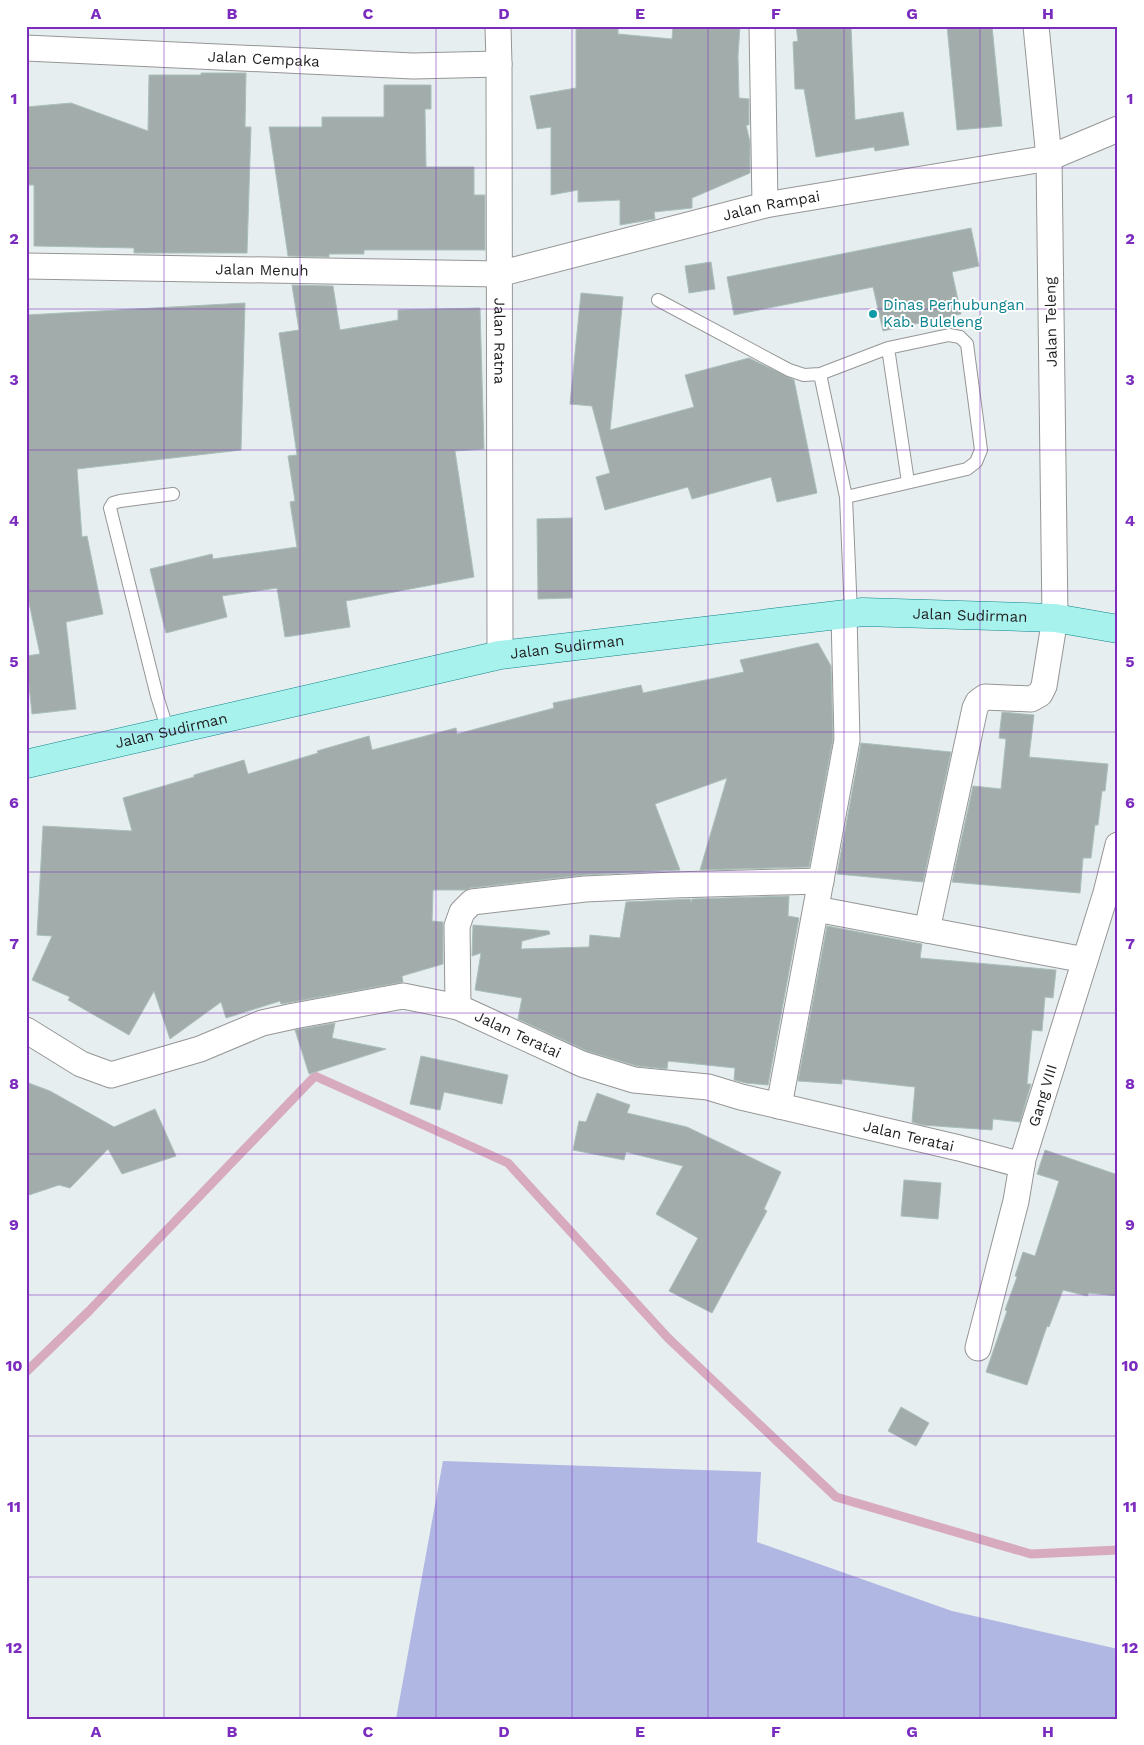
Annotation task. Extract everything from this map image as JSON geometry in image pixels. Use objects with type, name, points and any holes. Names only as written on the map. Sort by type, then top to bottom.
[{"type":"main road","name":"Jalan Sudirman","points":[[26,764],[500,654],[863,612],[1056,618],[1118,629]]},
{"type":"street","name":"Jalan Ratna","points":[[498,26],[500,654]]},
{"type":"street","points":[[762,26],[765,205]]},
{"type":"street","name":"Jalan Teleng","points":[[926,930],[975,708],[978,702],[985,697],[1031,699],[1040,694],[1044,686],[1056,618],[1049,158],[1036,26]]},
{"type":"street","name":"Jalan Cempaka","points":[[26,48],[413,66],[499,64]]},
{"type":"street","name":"Jalan Rampai","points":[[498,274],[765,205],[1049,158],[1118,129]]},
{"type":"street","name":"Jalan Menuh","points":[[26,266],[498,274]]},
{"type":"street","points":[[779,1106],[847,740],[848,614]]},
{"type":"street","name":"Gang VIII","points":[[978,1348],[1016,1201],[1022,1165],[1086,960],[1118,845]]},
{"type":"street","points":[[458,1007],[457,926],[462,912],[472,902],[585,889],[821,881]]},
{"type":"street","points":[[816,909],[1086,960]]},
{"type":"street","name":"Jalan Teratai","points":[[26,1030],[81,1064],[111,1075],[200,1049],[262,1023],[403,996],[458,1007],[582,1064],[634,1080],[708,1087],[1022,1165]]},
{"type":"lane","points":[[658,300],[789,370],[804,375],[820,374],[888,348],[949,335],[960,337],[967,344],[981,450],[976,462],[967,469],[846,496]]},
{"type":"lane","points":[[888,348],[908,482]]},
{"type":"lane","points":[[820,374],[846,496],[848,614]]},
{"type":"lane","points":[[168,731],[157,696],[110,508],[113,503],[120,501],[173,494]]},
{"type":"shaded area","points":[[443,1461],[761,1472],[757,1542],[952,1611],[1118,1649],[1118,1719],[396,1719]]},
{"type":"building","points":[[576,26],[618,26],[618,34],[672,39],[673,26],[740,26],[738,56],[739,98],[749,99],[749,125],[746,125],[750,142],[750,173],[692,198],[692,208],[654,212],[655,219],[620,225],[620,200],[578,202],[578,190],[551,195],[551,127],[537,129],[530,96],[576,88]]},
{"type":"building","points":[[796,26],[851,26],[855,120],[903,112],[909,145],[875,151],[874,147],[816,157],[804,89],[795,89],[793,42],[798,41]]},
{"type":"building","points":[[947,26],[992,26],[1002,126],[957,130]]},
{"type":"building","points":[[201,73],[246,73],[245,127],[251,127],[247,253],[134,253],[134,248],[34,246],[34,185],[26,185],[26,107],[71,103],[148,131],[149,75],[201,75]]},
{"type":"building","points":[[384,85],[431,85],[431,109],[425,109],[426,167],[474,167],[474,195],[485,195],[485,250],[364,250],[364,254],[329,254],[329,257],[288,256],[269,127],[322,127],[322,117],[384,117]]},
{"type":"building","points":[[971,228],[979,266],[952,272],[961,314],[883,331],[873,287],[734,315],[727,277]]},
{"type":"building","points":[[711,262],[715,289],[689,293],[685,266]]},
{"type":"building","points":[[292,285],[333,286],[340,330],[398,320],[398,310],[480,308],[484,449],[455,451],[474,577],[346,601],[350,627],[285,637],[277,588],[222,596],[227,617],[166,633],[150,569],[212,554],[213,559],[297,547],[290,502],[295,501],[288,456],[297,455],[279,333],[299,330]]},
{"type":"building","points":[[581,293],[623,297],[610,430],[694,407],[685,375],[749,358],[794,380],[817,493],[777,502],[771,477],[692,499],[688,487],[605,510],[596,477],[610,473],[592,406],[570,404]]},
{"type":"building","points":[[245,303],[241,450],[77,469],[82,537],[87,536],[103,614],[66,622],[76,709],[32,714],[26,656],[40,654],[26,589],[26,315]]},
{"type":"building","points":[[572,518],[572,598],[538,599],[537,519]]},
{"type":"building","points":[[818,643],[831,666],[833,739],[809,867],[700,870],[727,778],[655,804],[680,870],[584,875],[466,890],[433,890],[432,921],[443,922],[443,964],[402,976],[403,982],[281,1004],[280,1001],[226,1018],[221,1002],[170,1039],[154,991],[129,1035],[68,1000],[70,997],[32,980],[52,936],[37,935],[43,826],[132,831],[123,798],[244,760],[248,774],[369,736],[372,750],[456,728],[457,734],[554,708],[553,703],[641,685],[643,693],[744,672],[740,660]]},
{"type":"building","points":[[1002,712],[1034,715],[1029,757],[1108,764],[1105,791],[1102,791],[1098,825],[1095,825],[1091,858],[1083,858],[1080,893],[952,882],[973,786],[1001,789],[1006,739],[999,738]]},
{"type":"building","points":[[861,743],[951,752],[923,882],[837,874]]},
{"type":"building","points":[[789,896],[788,916],[799,918],[768,1085],[734,1080],[735,1068],[668,1061],[667,1069],[637,1066],[587,1051],[518,1019],[522,998],[475,990],[481,953],[472,956],[473,925],[549,931],[550,934],[522,941],[521,949],[589,947],[590,935],[620,938],[626,902],[690,899],[691,902],[692,899]]},
{"type":"building","points":[[827,926],[922,944],[920,958],[1056,970],[1053,998],[1045,997],[1042,1031],[1032,1030],[1027,1084],[1031,1084],[1020,1122],[993,1119],[992,1130],[922,1125],[912,1122],[915,1087],[842,1079],[842,1084],[798,1081]]},
{"type":"building","points":[[335,1023],[332,1038],[386,1049],[309,1074],[295,1030]]},
{"type":"building","points":[[421,1056],[508,1075],[502,1104],[444,1092],[440,1110],[410,1104]]},
{"type":"building","points":[[26,1082],[50,1091],[114,1127],[155,1109],[176,1156],[122,1174],[108,1149],[70,1188],[59,1185],[26,1196]]},
{"type":"building","points":[[597,1093],[630,1105],[627,1113],[687,1127],[781,1172],[764,1209],[767,1211],[712,1313],[669,1291],[698,1238],[656,1214],[683,1166],[626,1152],[624,1160],[573,1150],[579,1121],[586,1122]]},
{"type":"building","points":[[1045,1150],[1118,1175],[1118,1296],[1089,1293],[1087,1296],[1063,1290],[1049,1327],[1047,1326],[1027,1385],[986,1372],[1007,1311],[1005,1310],[1017,1277],[1015,1276],[1023,1252],[1035,1256],[1059,1181],[1037,1174]]},
{"type":"building","points":[[904,1180],[941,1183],[938,1219],[901,1216]]},
{"type":"building","points":[[901,1407],[929,1423],[916,1446],[888,1431]]},
{"type":"waterway","points":[[26,1372],[89,1311],[315,1076],[508,1163],[668,1338],[836,1497],[1031,1554],[1118,1550]]},
{"type":"place","name":"Dinas Perhubungan Kab. Buleleng","points":[[873,314]]}]
